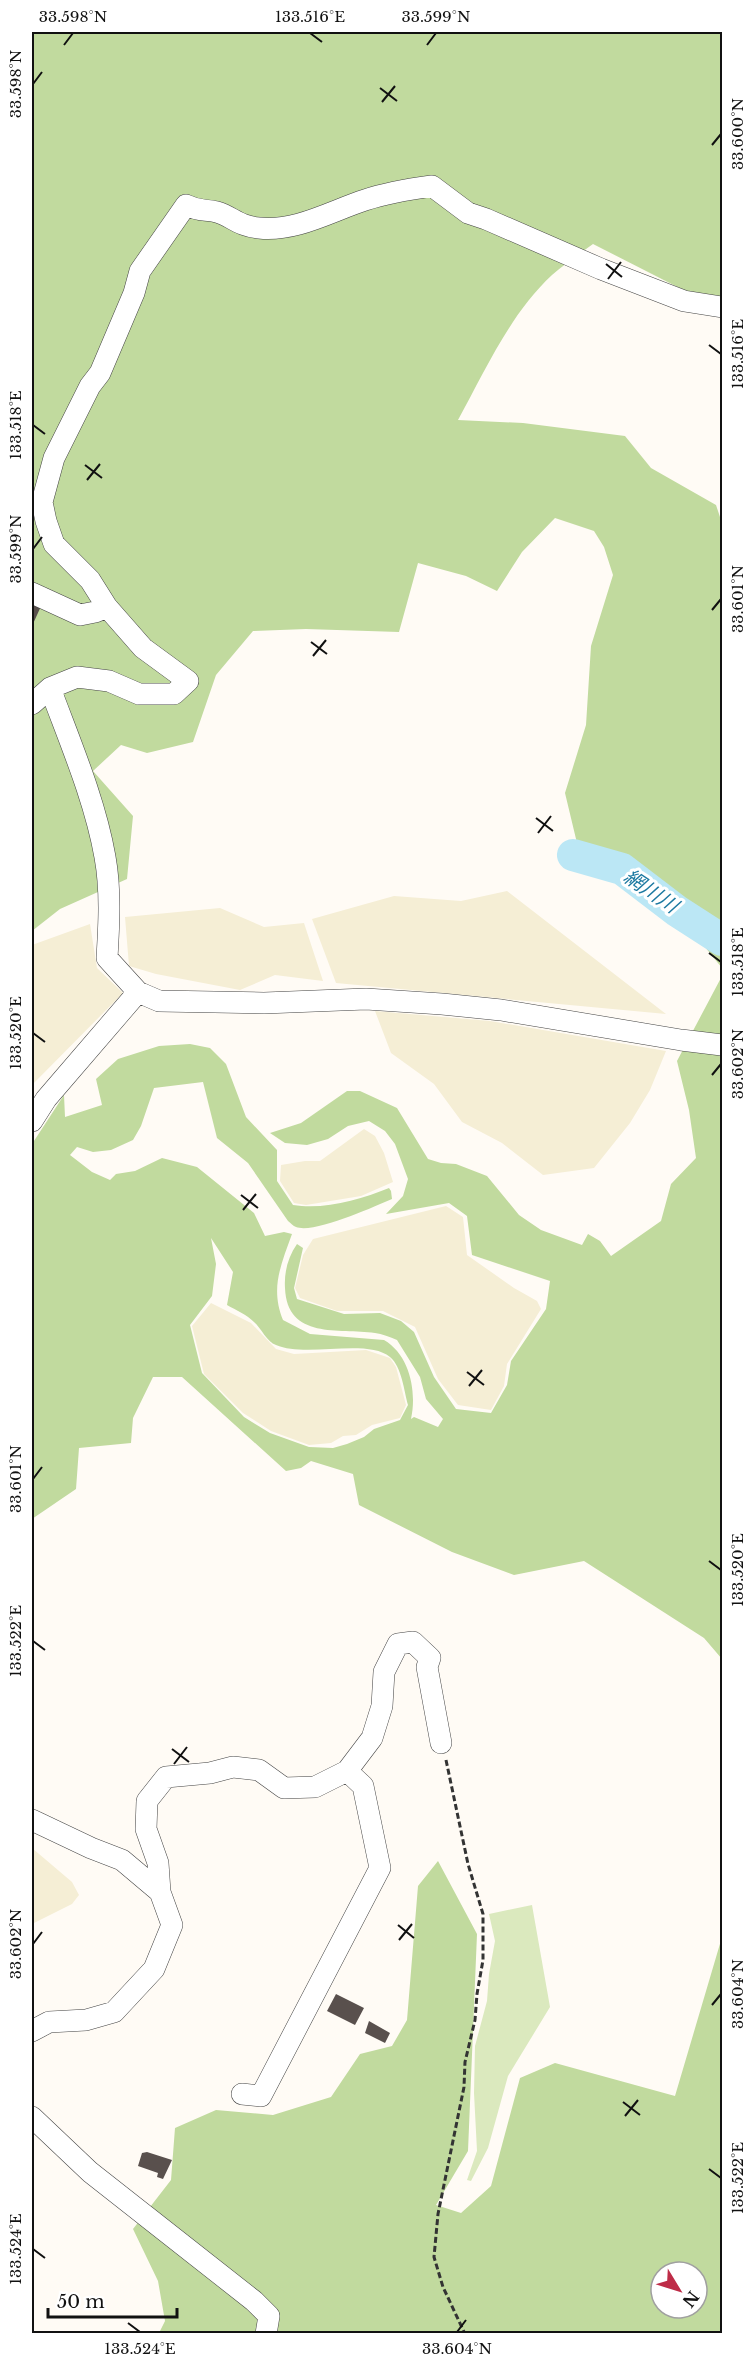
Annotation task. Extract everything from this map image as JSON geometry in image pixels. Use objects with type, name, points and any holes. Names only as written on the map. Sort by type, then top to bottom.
[{"type":"street","points":[[32,704],[50,688],[77,677],[109,681],[139,694],[174,694],[188,681],[143,648],[107,607],[90,580],[54,544],[42,502],[54,458],[90,386],[100,373],[134,293],[140,271],[186,205],[199,211],[217,213],[242,226],[261,229],[290,227],[344,210],[364,200],[432,186],[468,213],[601,269],[684,301],[723,307]]},
{"type":"street","points":[[32,593],[80,615],[107,607]]},
{"type":"street","points":[[50,688],[83,777],[105,858],[109,920],[107,958],[138,992],[159,1001],[264,1003],[366,999],[465,1006],[723,1045]]},
{"type":"street","points":[[32,1121],[46,1099],[138,992]]},
{"type":"street","points":[[32,2031],[49,2022],[86,2020],[114,2012],[153,1970],[172,1925],[160,1892],[159,1863],[146,1829],[147,1802],[166,1777],[210,1773],[233,1767],[259,1770],[284,1788],[315,1787],[347,1771],[372,1738],[382,1706],[384,1672],[398,1644],[413,1642],[430,1658],[427,1666],[441,1743]]},
{"type":"street","points":[[242,2094],[261,2096],[380,1869],[363,1786],[347,1771]]},
{"type":"street","points":[[32,1820],[122,1860],[160,1892]]},
{"type":"street","points":[[32,2117],[90,2172],[254,2301],[269,2316],[266,2334]]},
{"type":"path","points":[[441,1743],[468,1864],[483,1914],[483,1960],[475,2020],[465,2062],[464,2087],[438,2214],[434,2257],[443,2287],[465,2334]]},
{"type":"shaded area","points":[[507,891],[666,1014],[336,983],[312,919],[394,896],[461,901]]},
{"type":"shaded area","points":[[220,908],[264,927],[304,923],[323,981],[275,975],[240,990],[156,974],[129,966],[125,917]]},
{"type":"shaded area","points":[[90,924],[97,968],[123,993],[32,1085],[32,945]]},
{"type":"shaded area","points":[[375,1011],[490,1021],[666,1051],[650,1090],[630,1123],[594,1168],[543,1175],[502,1143],[462,1122],[434,1084],[391,1053]]},
{"type":"shaded area","points":[[364,1129],[375,1136],[384,1153],[393,1182],[361,1196],[306,1205],[294,1203],[280,1181],[281,1165],[320,1161]]},
{"type":"shaded area","points":[[446,1206],[463,1217],[467,1255],[537,1301],[541,1309],[507,1364],[504,1386],[491,1410],[458,1405],[438,1379],[415,1327],[383,1311],[337,1311],[300,1298],[295,1288],[303,1255],[313,1239]]},
{"type":"shaded area","points":[[211,1303],[251,1323],[276,1349],[294,1354],[366,1350],[390,1358],[396,1367],[406,1405],[400,1418],[372,1425],[356,1435],[343,1436],[331,1443],[309,1445],[271,1431],[243,1413],[204,1374],[192,1326]]},
{"type":"shaded area","points":[[32,1848],[72,1882],[79,1895],[72,1904],[32,1924]]},
{"type":"green space","points":[[32,32],[722,32],[722,298],[705,301],[593,244],[552,275],[523,307],[499,344],[458,420],[523,423],[625,436],[651,468],[716,505],[722,523],[722,968],[688,926],[606,870],[582,864],[565,793],[586,725],[591,646],[613,575],[604,547],[594,531],[555,518],[522,552],[497,591],[466,576],[418,563],[399,632],[306,629],[253,631],[216,675],[193,742],[147,753],[121,745],[93,771],[133,816],[127,879],[60,909],[32,931]]},
{"type":"green space","points":[[722,976],[722,1659],[704,1638],[584,1561],[514,1575],[452,1552],[359,1505],[353,1474],[311,1461],[301,1468],[286,1471],[182,1377],[153,1377],[133,1418],[131,1443],[79,1448],[76,1489],[32,1519],[32,1144],[64,1095],[65,1117],[102,1105],[96,1079],[118,1059],[159,1046],[190,1044],[210,1048],[226,1064],[246,1117],[277,1150],[277,1181],[293,1205],[317,1206],[342,1203],[389,1188],[392,1199],[372,1208],[316,1227],[295,1227],[288,1221],[248,1163],[217,1138],[203,1082],[154,1088],[141,1126],[133,1140],[111,1150],[93,1152],[77,1147],[70,1155],[92,1172],[110,1180],[116,1174],[135,1171],[162,1158],[197,1167],[254,1213],[265,1236],[284,1232],[292,1234],[278,1277],[277,1297],[283,1320],[310,1334],[384,1340],[400,1355],[410,1375],[413,1397],[411,1419],[414,1417],[438,1427],[443,1419],[426,1399],[420,1377],[397,1340],[375,1333],[317,1328],[305,1324],[295,1316],[288,1305],[285,1282],[289,1259],[297,1244],[303,1248],[294,1288],[297,1299],[344,1314],[380,1313],[401,1321],[414,1332],[434,1377],[456,1409],[491,1413],[507,1385],[511,1361],[546,1309],[550,1281],[472,1255],[467,1216],[449,1203],[386,1214],[403,1196],[408,1179],[395,1144],[385,1131],[369,1121],[348,1126],[328,1139],[307,1145],[285,1143],[270,1133],[301,1123],[347,1091],[360,1091],[397,1108],[428,1159],[456,1164],[487,1176],[519,1215],[541,1230],[582,1245],[588,1234],[600,1241],[611,1256],[661,1221],[671,1184],[696,1158],[689,1110],[677,1061]],"holes":[[[211,1238],[233,1272],[227,1305],[251,1319],[276,1345],[303,1350],[367,1349],[390,1357],[400,1373],[408,1405],[400,1420],[374,1429],[364,1437],[333,1448],[309,1447],[270,1433],[244,1417],[202,1373],[190,1325],[212,1296],[216,1264]]]},
{"type":"green space","points":[[438,1861],[477,1934],[468,2151],[436,2205],[461,2213],[491,2186],[520,2078],[555,2063],[675,2096],[722,1937],[722,2333],[159,2333],[165,2321],[158,2281],[133,2229],[171,2180],[175,2128],[216,2110],[273,2115],[331,2097],[360,2054],[392,2046],[407,2020],[418,1886]]},
{"type":"green space","points":[[532,1905],[550,2007],[508,2076],[488,2148],[471,2181],[467,2180],[477,2151],[474,2093],[475,2046],[487,2001],[495,1941],[489,1914]]},
{"type":"building","points":[[32,599],[42,604],[32,626]]},
{"type":"building","points":[[336,1994],[364,2008],[355,2025],[327,2011]]},
{"type":"building","points":[[369,2021],[390,2033],[385,2043],[365,2033]]},
{"type":"building","points":[[147,2152],[172,2160],[163,2179],[157,2177],[158,2173],[138,2166],[142,2153]]},
{"type":"waterway","name":"網川川","points":[[573,855],[622,869],[677,911],[722,940]]}]
